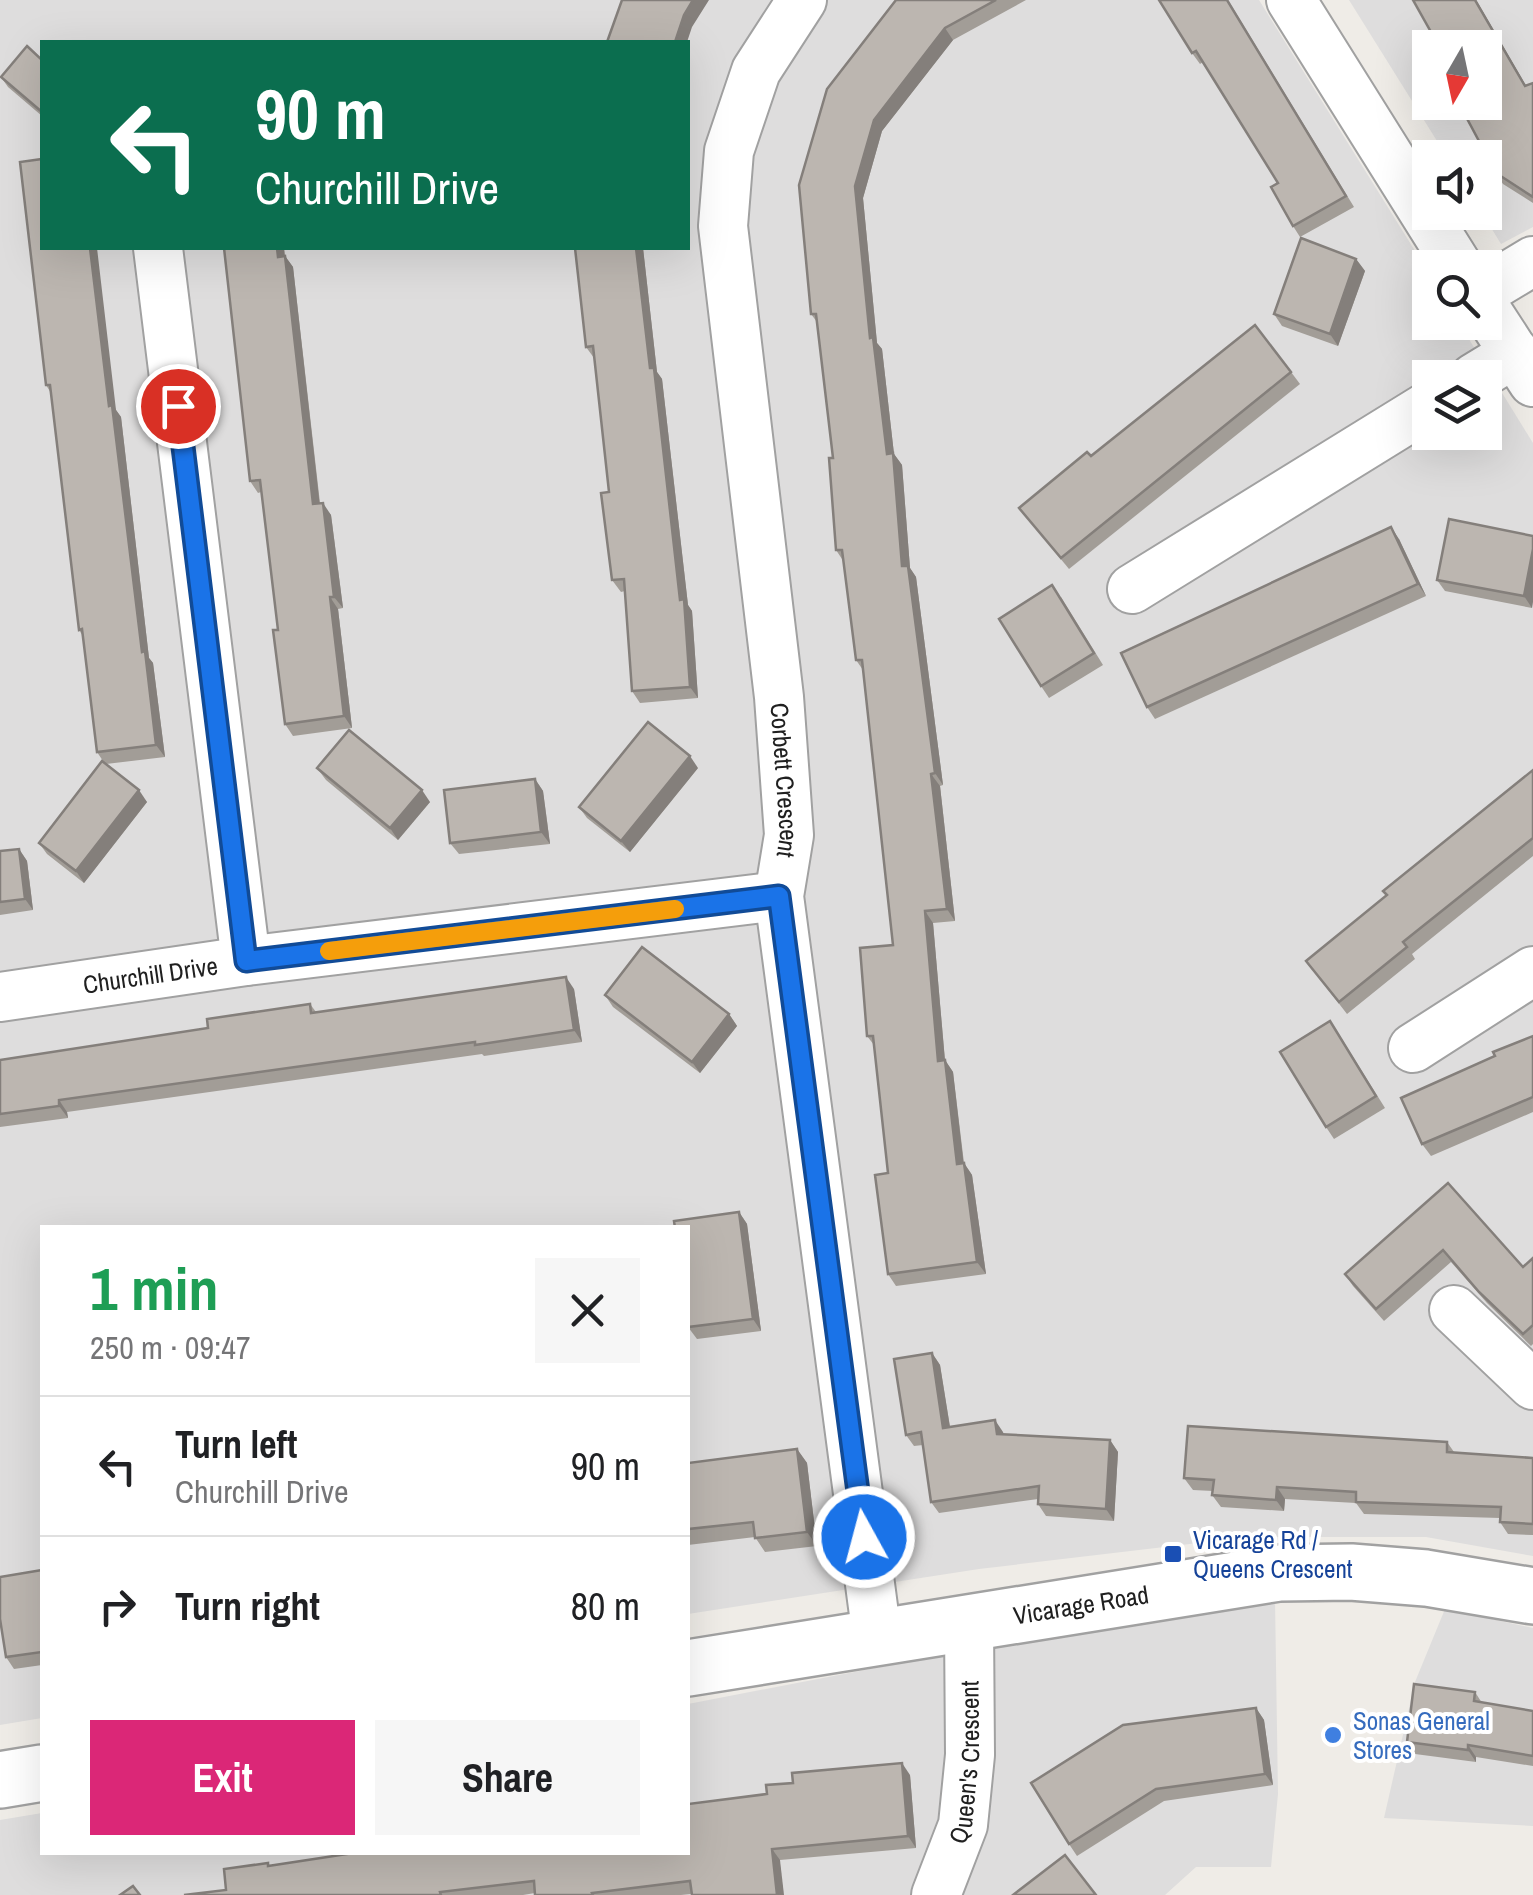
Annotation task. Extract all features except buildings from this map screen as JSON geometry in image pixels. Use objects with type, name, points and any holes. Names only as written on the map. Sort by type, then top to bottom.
[{"type":"street","name":"Corbett Crescent","points":[[802,0],[756,71],[729,151],[723,226],[778,697],[789,835],[779,896],[877,1637]]},
{"type":"street","points":[[1291,0],[1448,250]]},
{"type":"street","points":[[158,250],[246,961]]},
{"type":"street","points":[[1502,280],[1533,261]]},
{"type":"street","points":[[1502,334],[1524,367]]},
{"type":"street","points":[[1132,589],[1412,416]]},
{"type":"street","name":"Churchill Drive","points":[[0,997],[246,961],[779,896]]},
{"type":"street","points":[[1413,1048],[1533,971]]},
{"type":"street","points":[[1454,1310],[1533,1386]]},
{"type":"street","name":"Vicarage Road","points":[[690,1668],[1279,1574],[1351,1572],[1426,1578],[1533,1596]]},
{"type":"street","name":"Queen's Crescent","points":[[936,1895],[964,1825],[970,1755],[970,1624]]},
{"type":"street","points":[[0,1780],[40,1774]]},
{"type":"shaded area","points":[[0,0],[1259,0],[1414,250],[1412,340],[1469,340],[1482,360],[1412,360],[1412,450],[1502,450],[1502,393],[1533,443],[1533,1556],[1426,1537],[1249,1537],[979,1569],[690,1614],[690,1225],[40,1225],[40,1718],[0,1725]]},
{"type":"shaded area","points":[[1349,0],[1533,0],[1533,227],[1501,244],[1492,230],[1502,230],[1502,140],[1436,140],[1424,120],[1502,120],[1502,30],[1412,30],[1412,101]]},
{"type":"shaded area","points":[[1275,1600],[1278,1794],[1271,1867],[1196,1867],[1165,1895],[0,1895],[0,1820],[40,1813],[40,1855],[690,1855],[690,1704],[1077,1629]]},
{"type":"shaded area","points":[[1445,1609],[1533,1628],[1533,1826],[1384,1818],[1415,1682]]},
{"type":"slow traffic","points":[[329,951],[675,909]]},
{"type":"place","name":"Vicarage Rd / Queens Crescent","points":[[1173,1554]]},
{"type":"place","name":"Sonas General Stores","points":[[1333,1735]]},
{"type":"route","points":[[178,406],[246,961],[779,896],[864,1537]]}]
